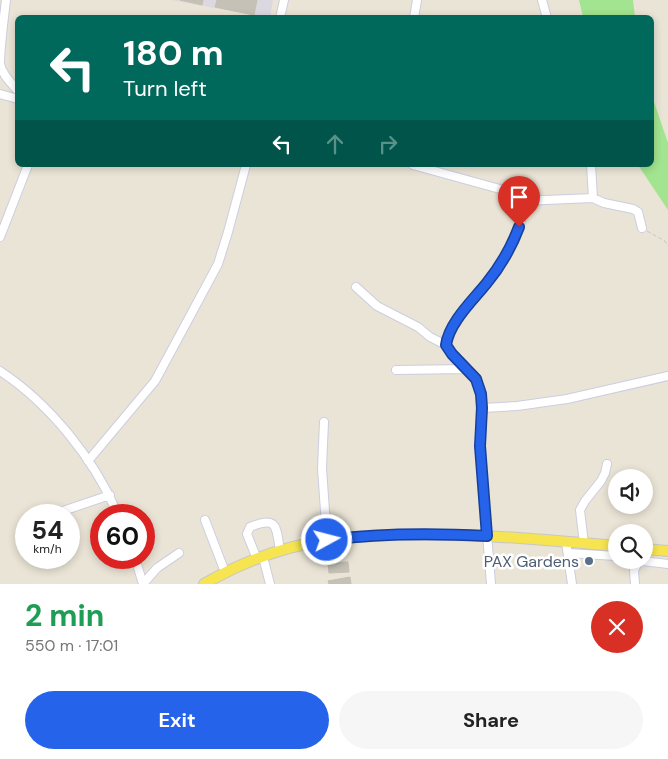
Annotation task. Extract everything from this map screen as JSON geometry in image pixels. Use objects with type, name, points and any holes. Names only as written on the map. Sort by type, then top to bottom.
[{"type":"main road","points":[[204,584],[225,572],[280,551],[327,540],[376,535],[447,534],[487,536],[567,548],[584,544],[608,546]]},
{"type":"main road","points":[[653,550],[668,551]]},
{"type":"street","points":[[6,0],[0,64],[4,74],[15,87]]},
{"type":"street","points":[[281,15],[284,0]]},
{"type":"street","points":[[414,15],[417,0]]},
{"type":"street","points":[[542,0],[546,15]]},
{"type":"street","points":[[0,94],[15,98]]},
{"type":"street","points":[[0,237],[27,167]]},
{"type":"street","points":[[88,461],[155,381],[218,264],[245,167]]},
{"type":"street","points":[[420,167],[507,191],[516,195],[522,201],[592,198],[604,203],[633,208],[638,212],[642,228]]},
{"type":"street","points":[[591,167],[592,198]]},
{"type":"street","points":[[446,345],[447,336],[470,302],[500,266],[511,246],[520,222],[522,201]]},
{"type":"street","points":[[356,287],[378,306],[418,327],[430,338],[446,345],[476,379],[481,394],[480,446],[491,584]]},
{"type":"street","points":[[396,370],[467,369]]},
{"type":"street","points":[[0,371],[26,390],[64,429],[97,472],[114,504]]},
{"type":"street","points":[[482,408],[516,406],[567,399],[668,376]]},
{"type":"street","points":[[324,422],[322,468],[327,540]]},
{"type":"street","points":[[584,544],[580,510],[601,482],[607,464]]},
{"type":"street","points":[[80,505],[110,495]]},
{"type":"street","points":[[205,520],[225,572]]},
{"type":"street","points":[[270,584],[260,558],[247,534],[250,527],[265,521],[272,524],[276,528],[280,551]]},
{"type":"street","points":[[572,584],[567,548],[608,555]]},
{"type":"street","points":[[143,584],[157,568],[179,552]]},
{"type":"street","points":[[653,562],[668,564]]},
{"type":"street","points":[[138,569],[143,584]]},
{"type":"street","points":[[634,569],[635,584]]},
{"type":"path","points":[[642,228],[664,241],[668,246]]},
{"type":"shaded area","points":[[171,0],[273,0],[270,15],[254,15]]},
{"type":"green space","points":[[579,0],[633,0],[635,15],[583,15]]},
{"type":"green space","points":[[654,102],[668,143],[668,210],[639,167],[654,167]]},
{"type":"building","points":[[180,0],[203,0],[202,5]]},
{"type":"building","points":[[217,0],[257,0],[254,15],[215,7]]},
{"type":"building","points":[[348,562],[349,572],[329,573],[328,563]]},
{"type":"building","points":[[350,577],[351,584],[329,584],[328,581]]},
{"type":"place","name":"PAX Gardens","points":[[589,561]]},
{"type":"route","points":[[327,540],[357,536],[422,534],[487,536],[480,446],[481,394],[476,379],[446,345],[447,336],[470,302],[500,266],[519,227]]}]
